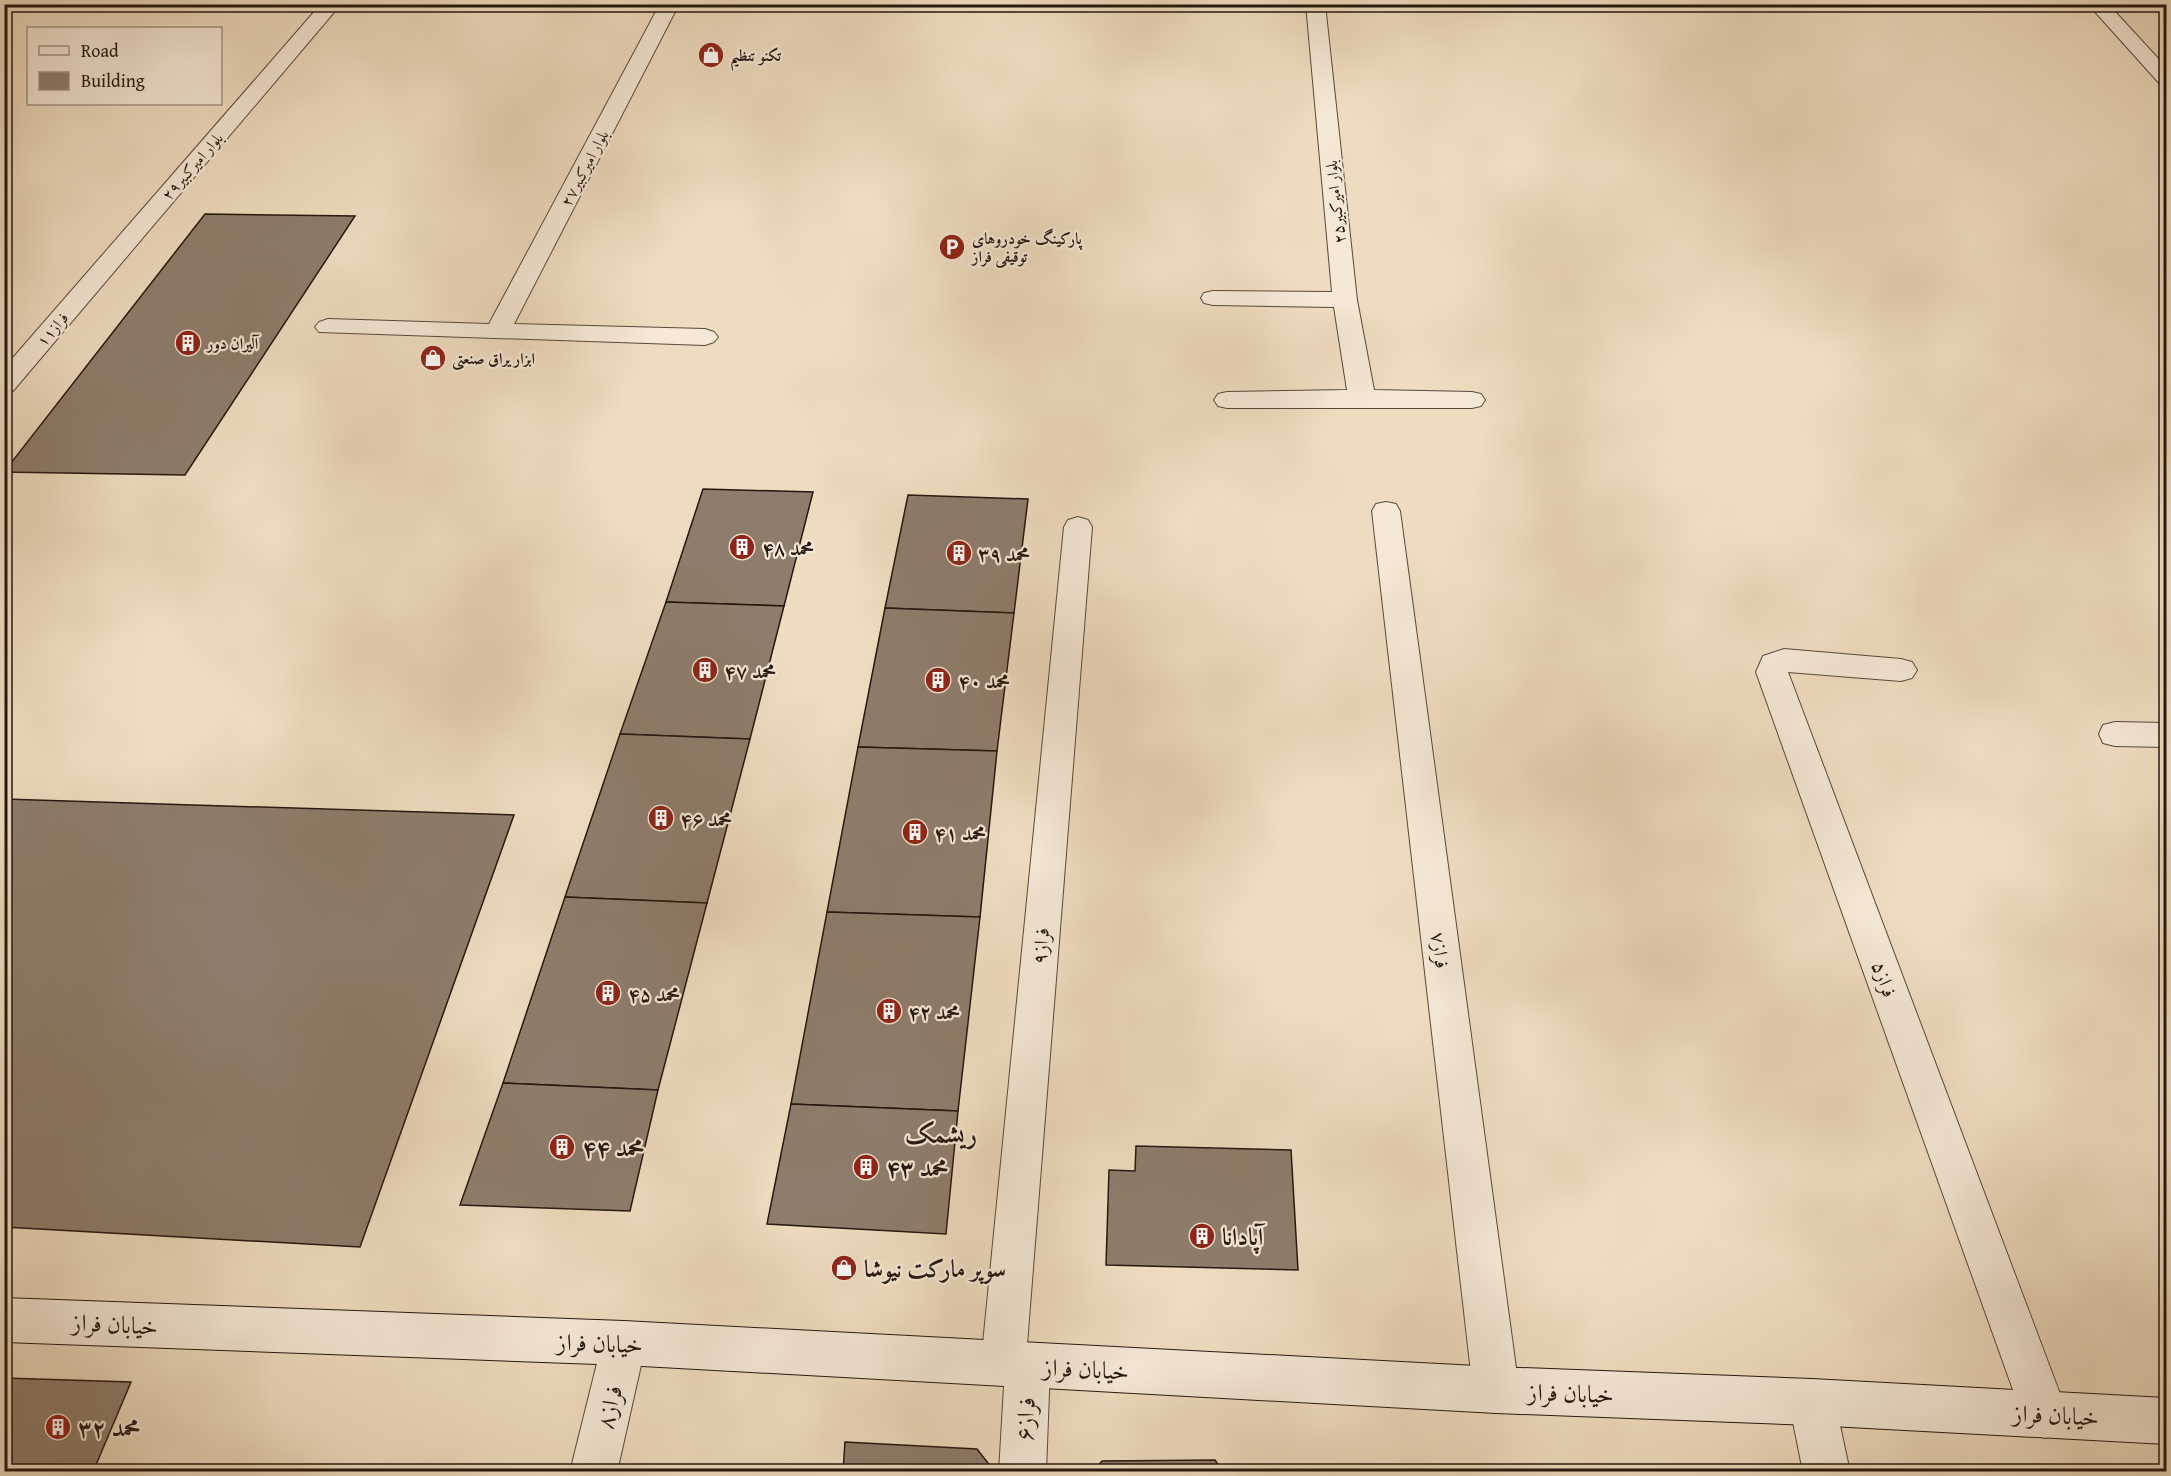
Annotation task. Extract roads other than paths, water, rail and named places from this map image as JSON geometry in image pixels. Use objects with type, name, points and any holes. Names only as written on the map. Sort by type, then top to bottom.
[{"type":"street","name":"۲۹بلوار امیرکبیر","points":[[76,301],[332,4]]},
{"type":"street","name":"بلوار امیرکبیر۲۷","points":[[498,331],[670,4]]},
{"type":"street","name":"بلوار امیرکبیر۲۵","points":[[1315,4],[1345,300],[1362,398]]},
{"type":"street","points":[[2097,4],[2166,79]]},
{"type":"street","points":[[1213,298],[1345,300]]},
{"type":"street","name":"فراز۱۱","points":[[4,385],[76,301]]},
{"type":"street","points":[[328,327],[705,337]]},
{"type":"street","points":[[1227,400],[1362,398],[1472,400]]},
{"type":"street","name":"فراز۷","points":[[1386,510],[1496,1390]]},
{"type":"street","name":"فراز۹","points":[[1016,1365],[1078,527]]},
{"type":"street","name":"فراز۵","points":[[1901,670],[1784,660],[1774,664],[1772,672],[2045,1415]]},
{"type":"street","points":[[2115,734],[2166,735]]},
{"type":"street","name":"خیابان فراز","points":[[4,1320],[624,1343],[1496,1390],[1812,1402],[2045,1415],[2163,1428]]},
{"type":"street","name":"فراز۸","points":[[593,1472],[624,1343]]},
{"type":"street","name":"فراز۶","points":[[1016,1365],[1022,1472]]},
{"type":"street","points":[[1812,1402],[1827,1472]]},
{"type":"place","name":"تکنو تنظیم","points":[[711,55]]},
{"type":"place","name":"پارکینگ خودروهای توقیفی فراز","points":[[952,247]]},
{"type":"place","name":"آلیران دور","points":[[188,343]]},
{"type":"place","name":"ابزار یراق صنعتی","points":[[433,358]]},
{"type":"place","name":"محمد ۴۸","points":[[742,547]]},
{"type":"place","name":"محمد ۳۹","points":[[959,553]]},
{"type":"place","name":"محمد ۴۷","points":[[705,670]]},
{"type":"place","name":"محمد ۴۰","points":[[938,680]]},
{"type":"place","name":"محمد ۴۶","points":[[661,818]]},
{"type":"place","name":"محمد ۴۱","points":[[915,832]]},
{"type":"place","name":"محمد ۴۵","points":[[608,993]]},
{"type":"place","name":"محمد ۴۲","points":[[889,1011]]},
{"type":"place","name":"محمد ۴۴","points":[[562,1147]]},
{"type":"place","name":"محمد ۴۳","points":[[866,1167]]},
{"type":"place","name":"آپادانا","points":[[1202,1236]]},
{"type":"place","name":"سوپر مارکت نیوشا","points":[[844,1268]]},
{"type":"place","name":"محمد ۳۲","points":[[58,1427]]},
{"type":"district","name":"ریشمک","points":[[941,1133]]}]
